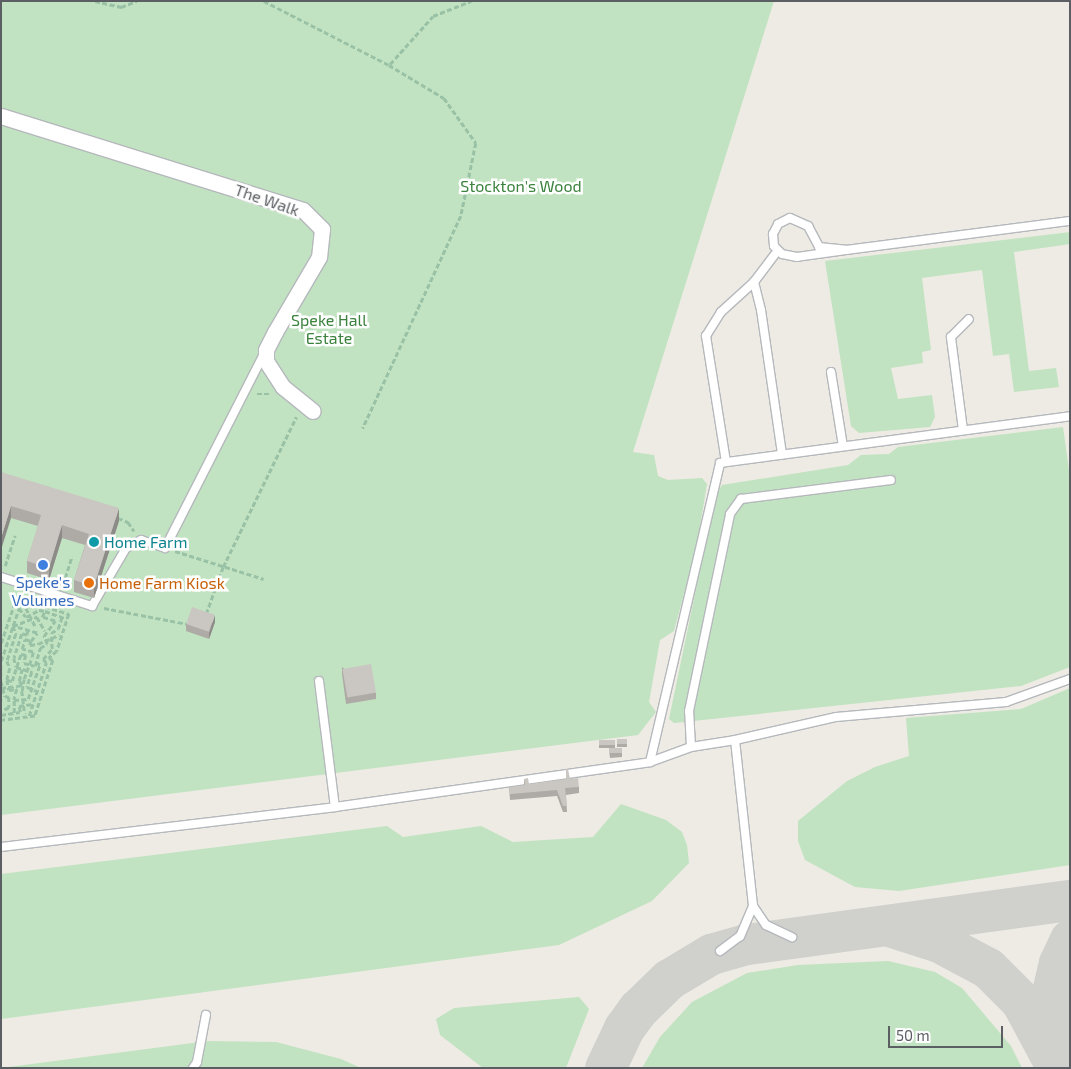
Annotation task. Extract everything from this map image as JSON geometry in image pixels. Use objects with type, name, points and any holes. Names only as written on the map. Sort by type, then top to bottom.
[{"type":"street","name":"The Walk","points":[[1,116],[303,210],[322,229],[319,257],[266,350]]},
{"type":"street","points":[[266,350],[266,361],[272,374],[307,408]]},
{"type":"lane","points":[[846,250],[819,247],[808,226],[790,218],[774,228],[772,240],[777,251],[798,261],[846,250],[1070,221]]},
{"type":"lane","points":[[726,462],[706,336],[721,312],[754,282],[777,251]]},
{"type":"lane","points":[[754,282],[761,310],[782,454]]},
{"type":"lane","points":[[963,430],[951,337],[969,319]]},
{"type":"lane","points":[[1,577],[60,594],[92,606],[126,548],[141,540],[165,548],[266,350]]},
{"type":"lane","points":[[831,372],[843,446]]},
{"type":"lane","points":[[650,762],[720,463],[1070,416]]},
{"type":"lane","points":[[691,747],[689,711],[730,514],[741,499],[890,480]]},
{"type":"lane","points":[[1,848],[334,807],[650,762],[691,747],[734,740],[836,717],[1006,702],[1070,679]]},
{"type":"lane","points":[[319,680],[334,807]]},
{"type":"lane","points":[[734,740],[753,906],[766,925],[792,937]]},
{"type":"lane","points":[[720,951],[740,936],[753,906]]},
{"type":"lane","points":[[197,1066],[206,1015]]},
{"type":"path","points":[[95,1],[121,7],[137,1]]},
{"type":"path","points":[[264,1],[389,65],[444,98],[476,143],[461,216],[363,428]]},
{"type":"path","points":[[389,65],[433,16],[471,1]]},
{"type":"path","points":[[204,618],[223,567],[307,408]]},
{"type":"path","points":[[111,516],[128,522],[141,540]]},
{"type":"path","points":[[1,577],[14,536]]},
{"type":"path","points":[[165,548],[264,579]]},
{"type":"path","points":[[60,594],[72,556]]},
{"type":"path","points":[[1,643],[17,596],[21,597],[22,605],[26,608],[37,633]]},
{"type":"path","points":[[1,720],[35,716],[53,660],[49,658],[57,651],[69,614],[38,604],[31,606],[32,601],[28,600],[22,605]]},
{"type":"path","points":[[92,606],[188,624]]},
{"type":"path","points":[[1,661],[19,608],[26,617],[39,610],[68,619]]},
{"type":"path","points":[[45,611],[42,617],[55,621],[45,632]]},
{"type":"path","points":[[7,680],[12,681],[21,654],[26,655],[24,663],[35,666],[40,648],[47,644],[45,632],[37,617],[13,626]]},
{"type":"path","points":[[27,716],[33,704],[46,664],[43,659],[53,643],[50,633],[58,629],[62,617]]},
{"type":"path","points":[[13,626],[37,633]]},
{"type":"path","points":[[13,626],[16,634],[6,661],[10,668],[7,680],[9,690],[17,689],[14,700],[14,713]]},
{"type":"path","points":[[16,667],[14,658],[22,634],[27,635],[28,630]]},
{"type":"path","points":[[37,633],[30,645],[38,644],[61,634]]},
{"type":"path","points":[[27,716],[22,685],[33,652],[22,649],[25,639],[31,641]]},
{"type":"path","points":[[14,700],[28,699],[40,665],[36,663]]},
{"type":"path","points":[[1,665],[1,676]]},
{"type":"path","points":[[16,667],[32,672],[27,687],[37,691]]},
{"type":"path","points":[[22,669],[19,681],[22,685]]},
{"type":"path","points":[[1,681],[4,696],[9,696],[9,708],[1,711]]},
{"type":"path","points":[[1,688],[22,685]]},
{"type":"path","points":[[1,715],[20,712],[20,706],[33,704]]},
{"type":"green space","name":"Speke Hall Estate","points":[[1,1],[774,1],[633,452],[654,455],[658,476],[668,480],[702,478],[707,484],[697,545],[674,631],[660,640],[649,702],[656,712],[638,735],[1,815]]},
{"type":"green space","points":[[1070,232],[1070,244],[1014,252],[1029,371],[1056,368],[1059,387],[1014,392],[1009,354],[993,356],[982,270],[922,278],[931,350],[922,352],[923,363],[891,368],[898,399],[932,395],[935,417],[930,427],[859,433],[851,426],[825,261]]},
{"type":"green space","points":[[1063,427],[1070,477],[1070,667],[1021,686],[674,723],[669,719],[711,517],[717,493],[722,485],[848,465],[861,455],[889,454],[898,447]]},
{"type":"green space","points":[[1070,688],[1070,865],[899,891],[855,887],[805,860],[798,841],[798,821],[847,781],[875,767],[909,756],[906,718],[1021,709]]},
{"type":"green space","points":[[621,804],[666,820],[682,832],[687,845],[689,863],[652,901],[559,945],[1,1019],[1,874],[387,826],[403,837],[481,826],[513,842],[593,837]]},
{"type":"green space","points":[[888,961],[935,972],[962,988],[1011,1046],[1022,1068],[642,1068],[660,1037],[692,1002],[747,973],[798,965]]},
{"type":"green space","points":[[579,997],[589,1009],[566,1068],[483,1068],[440,1035],[436,1019],[454,1008]]},
{"type":"green space","points":[[208,1041],[276,1042],[341,1059],[361,1068],[1,1068]]},
{"type":"building","name":"Home Farm","points":[[1,472],[119,508],[94,586],[74,580],[89,534],[62,525],[49,568],[27,561],[41,515],[11,506],[1,538]]},
{"type":"building","points":[[192,607],[215,615],[209,632],[186,624]]},
{"type":"building","points":[[371,664],[376,693],[347,698],[342,669]]},
{"type":"building","points":[[617,739],[627,739],[627,744],[617,744]]},
{"type":"building","points":[[599,740],[615,740],[615,745],[599,745]]},
{"type":"building","points":[[609,748],[622,748],[622,753],[609,753]]},
{"type":"building","points":[[566,769],[568,769],[570,779],[578,778],[579,787],[565,788],[567,806],[563,806],[557,790],[510,794],[509,787],[525,785],[524,779],[528,778],[529,784],[566,779]]},
{"type":"taxiway","points":[[605,1068],[624,1028],[638,1009],[669,979],[711,954],[747,944],[1070,900]]},
{"type":"taxiway","points":[[895,928],[939,942],[988,968],[1021,1001],[1057,1068]]},
{"type":"taxiway","points":[[1056,1051],[1051,997],[1059,963],[1070,939]]},
{"type":"place","name":"Home Farm","points":[[94,542]]},
{"type":"place","name":"Speke's Volumes","points":[[43,565]]},
{"type":"place","name":"Home Farm Kiosk","points":[[89,583]]},
{"type":"park label","name":"Stockton's Wood","points":[[521,186]]}]
